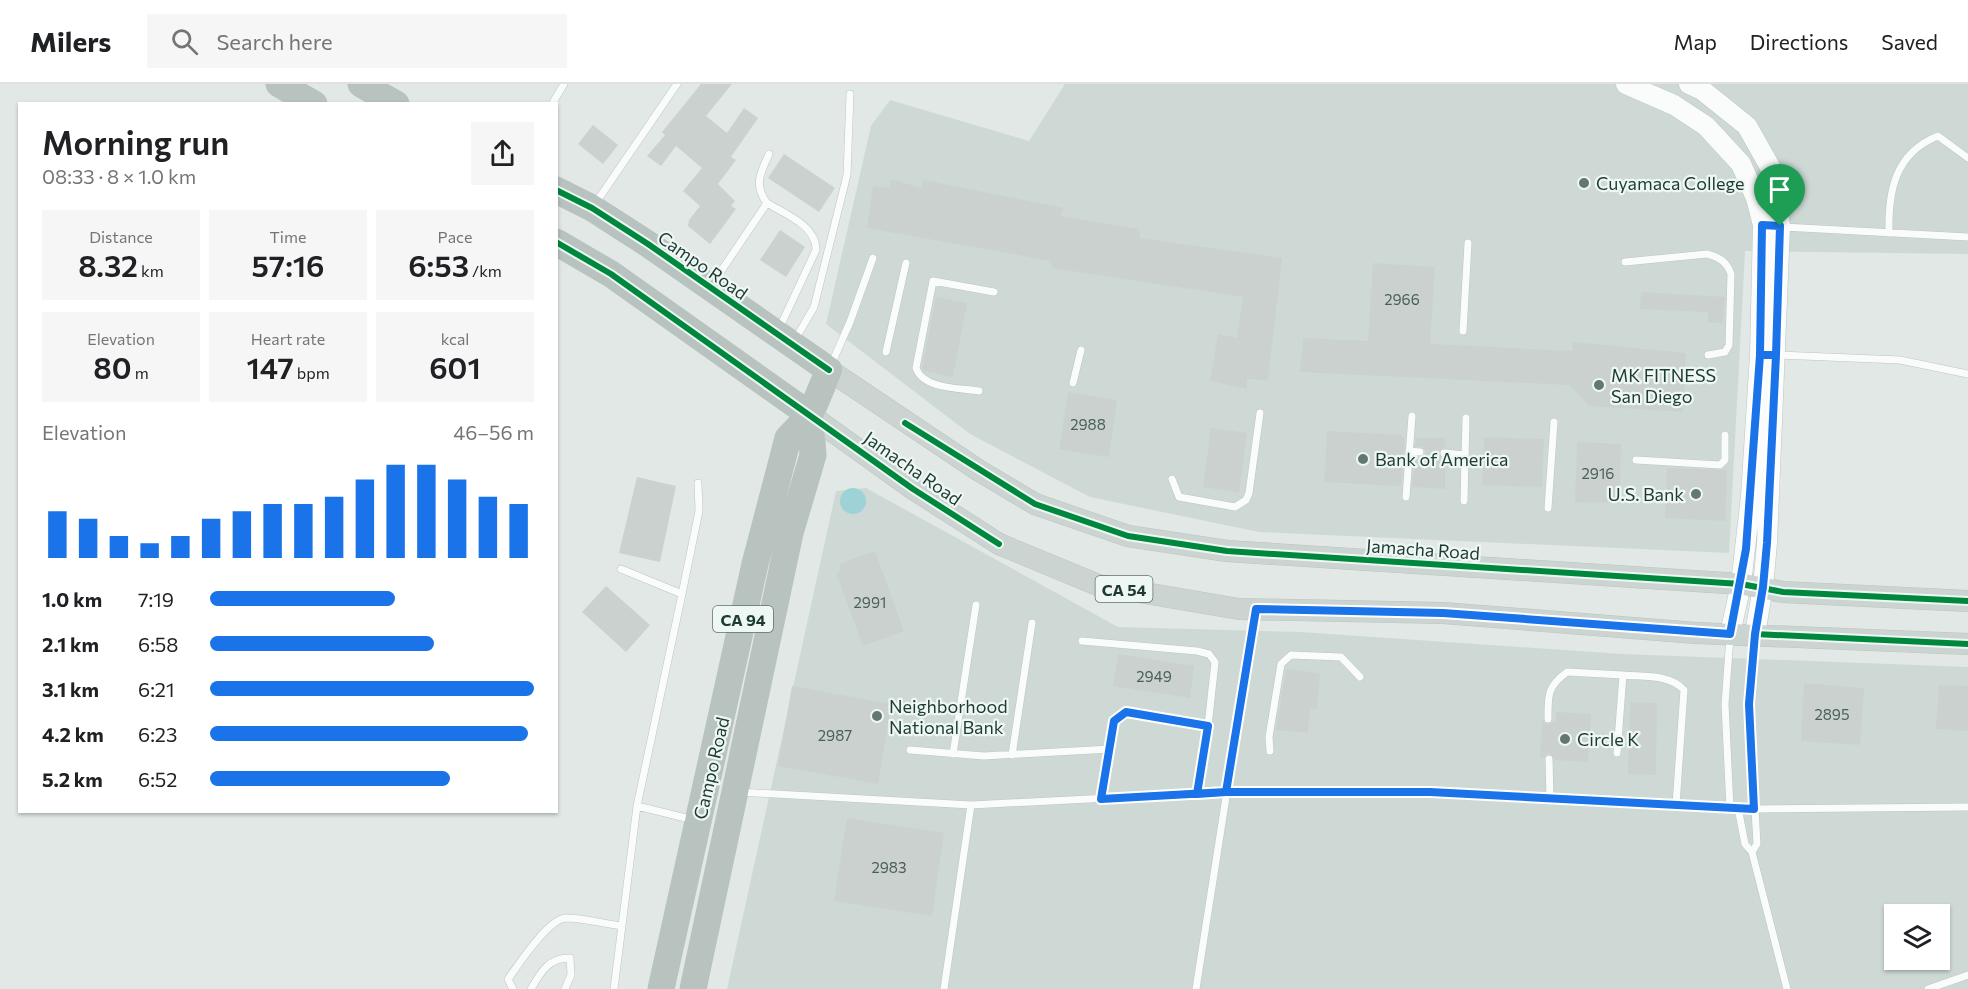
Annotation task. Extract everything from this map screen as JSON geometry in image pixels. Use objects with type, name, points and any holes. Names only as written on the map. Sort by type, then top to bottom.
[{"type":"highway","points":[[279,84],[310,102]]},
{"type":"highway","points":[[361,84],[392,102]]},
{"type":"highway","name":"Campo Road","points":[[558,191],[592,208],[829,370],[810,415],[788,438],[755,564],[662,989]]},
{"type":"highway","points":[[558,243],[611,274],[810,415]]},
{"type":"highway","name":"Campo Road","points":[[693,989],[790,533],[813,455],[810,415]]},
{"type":"main road","name":"Jamacha Road","points":[[829,370],[905,423],[1035,504],[1128,536],[1248,552],[1741,584],[1783,592],[1968,601]]},
{"type":"main road","name":"Jamacha Road","points":[[810,415],[913,489],[999,544],[1098,585],[1239,609],[1443,613],[1730,634],[1968,644]]},
{"type":"street","points":[[1626,84],[1674,105],[1706,126],[1741,164],[1771,226]]},
{"type":"street","points":[[1689,84],[1702,90],[1747,126],[1770,167],[1771,226],[1763,587],[1755,634]]},
{"type":"street","points":[[1730,634],[1741,584],[1768,355]]},
{"type":"lane","points":[[553,102],[564,84]]},
{"type":"lane","points":[[592,208],[676,84]]},
{"type":"lane","points":[[785,339],[814,307],[847,175],[850,94]]},
{"type":"lane","points":[[1889,233],[1888,203],[1898,171],[1920,143],[1938,136],[1968,158]]},
{"type":"lane","points":[[770,154],[758,179],[762,196],[767,203],[810,230],[817,242],[785,339]]},
{"type":"lane","points":[[709,288],[767,203]]},
{"type":"lane","points":[[1771,226],[1968,237]]},
{"type":"lane","points":[[1462,331],[1468,243]]},
{"type":"lane","points":[[1625,262],[1707,254],[1719,257],[1729,267],[1731,274],[1729,345],[1725,352],[1708,355]]},
{"type":"lane","points":[[829,370],[850,322],[873,258]]},
{"type":"lane","points":[[886,352],[906,263]]},
{"type":"lane","points":[[979,391],[926,382],[918,375],[916,368],[933,281],[994,292]]},
{"type":"lane","points":[[1073,383],[1082,350]]},
{"type":"lane","points":[[1768,355],[1900,360],[1968,374]]},
{"type":"lane","points":[[1172,479],[1179,497],[1234,507],[1246,500],[1249,493],[1260,413]]},
{"type":"lane","points":[[1406,497],[1412,416]]},
{"type":"lane","points":[[1464,501],[1466,418]]},
{"type":"lane","points":[[1548,508],[1554,422]]},
{"type":"lane","points":[[1636,460],[1720,465],[1725,460],[1725,435]]},
{"type":"lane","points":[[1409,451],[1420,452]]},
{"type":"lane","points":[[1444,453],[1465,455]]},
{"type":"lane","points":[[614,989],[637,806],[699,511],[698,483]]},
{"type":"lane","points":[[621,569],[682,594]]},
{"type":"lane","points":[[953,754],[976,605]]},
{"type":"lane","points":[[1196,989],[1256,609]]},
{"type":"lane","points":[[1012,754],[1032,623]]},
{"type":"lane","points":[[1730,634],[1725,704],[1730,808]]},
{"type":"lane","points":[[1752,852],[1757,844],[1749,704],[1755,634]]},
{"type":"lane","points":[[1082,641],[1209,654],[1215,662],[1197,794]]},
{"type":"lane","points":[[1270,751],[1269,737],[1281,664],[1291,655],[1341,657],[1360,677]]},
{"type":"lane","points":[[1548,719],[1548,696],[1553,682],[1568,672],[1670,680],[1684,690],[1676,805]]},
{"type":"lane","points":[[1617,753],[1623,675]]},
{"type":"lane","points":[[1101,799],[1114,721],[1126,712],[1208,726]]},
{"type":"lane","points":[[910,750],[984,756],[1110,749]]},
{"type":"lane","points":[[1549,759],[1550,798]]},
{"type":"lane","points":[[735,792],[971,805],[1226,792],[1430,792],[1754,809],[1968,807]]},
{"type":"lane","points":[[944,989],[971,805]]},
{"type":"lane","points":[[637,806],[699,821]]},
{"type":"lane","points":[[1738,808],[1745,844],[1752,852],[1787,989]]},
{"type":"lane","points":[[513,989],[508,979],[519,963],[549,927],[563,918],[622,926]]},
{"type":"lane","points":[[531,989],[543,968],[557,958],[570,958],[571,975],[565,989]]},
{"type":"lane","points":[[1928,989],[1968,975]]},
{"type":"shaded area","points":[[1065,84],[1968,84],[1968,254],[1745,251],[1729,553],[1259,532],[1090,497],[970,434],[826,324],[871,126],[890,100],[1029,141]]},
{"type":"shaded area","points":[[866,488],[1118,627],[1301,632],[1622,654],[1968,667],[1968,989],[727,989],[836,491]]},
{"type":"water","points":[[853,488],[862,492],[866,501],[862,510],[853,514],[844,510],[840,501],[844,492]]},
{"type":"building","points":[[701,84],[732,84],[706,116],[727,133],[744,108],[758,118],[731,157],[736,160],[718,184],[735,201],[731,206],[736,209],[710,244],[688,226],[689,220],[700,206],[683,191],[702,168],[676,146],[661,166],[647,156],[665,135],[662,132]]},
{"type":"building","points":[[593,125],[618,145],[603,164],[578,144]]},
{"type":"building","points":[[784,154],[835,188],[819,212],[768,178]]},
{"type":"building","points":[[891,179],[921,188],[923,180],[1063,208],[1061,216],[1139,229],[1140,238],[1282,258],[1268,380],[1247,379],[1247,389],[1210,381],[1218,334],[1237,338],[1243,297],[1052,268],[1051,261],[867,228],[873,186],[890,188]]},
{"type":"building","points":[[780,230],[805,247],[786,277],[760,260]]},
{"type":"building","points":[[1373,263],[1435,267],[1430,344],[1572,351],[1573,342],[1686,353],[1683,412],[1589,406],[1569,385],[1300,372],[1303,338],[1368,341]]},
{"type":"building","points":[[1641,292],[1725,297],[1723,323],[1708,323],[1708,312],[1640,309]]},
{"type":"building","points":[[936,297],[967,303],[953,377],[924,371],[922,368]]},
{"type":"building","points":[[1068,392],[1117,400],[1109,457],[1059,449]]},
{"type":"building","points":[[1211,428],[1247,433],[1239,493],[1203,487]]},
{"type":"building","name":"Bank of America","points":[[1327,431],[1402,435],[1402,438],[1405,438],[1401,486],[1324,482]]},
{"type":"building","points":[[1484,437],[1544,439],[1542,487],[1482,485]]},
{"type":"building","points":[[1416,438],[1445,438],[1445,447],[1438,453],[1445,459],[1445,489],[1412,487],[1415,457],[1423,457],[1426,452],[1423,447],[1415,446]]},
{"type":"building","points":[[1577,442],[1621,444],[1620,503],[1575,502]]},
{"type":"building","name":"U.S. Bank","points":[[1667,468],[1727,470],[1725,521],[1665,518]]},
{"type":"building","points":[[637,477],[676,486],[660,562],[619,553]]},
{"type":"building","points":[[875,551],[904,631],[863,646],[836,573],[841,571],[839,564]]},
{"type":"building","points":[[606,586],[650,625],[626,652],[582,612]]},
{"type":"building","points":[[1118,654],[1194,666],[1190,698],[1113,686]]},
{"type":"building","points":[[1286,669],[1320,673],[1317,709],[1310,709],[1308,733],[1276,730]]},
{"type":"building","points":[[1804,683],[1864,688],[1860,745],[1801,741]]},
{"type":"building","points":[[1939,685],[1968,686],[1968,731],[1936,729]]},
{"type":"building","points":[[792,686],[891,704],[878,784],[778,766]]},
{"type":"building","points":[[1630,702],[1657,703],[1656,775],[1628,774]]},
{"type":"building","name":"Circle K","points":[[1556,712],[1591,714],[1588,762],[1555,760],[1549,753],[1540,759],[1542,719],[1545,724],[1550,724],[1556,720]]},
{"type":"building","points":[[847,818],[944,833],[932,916],[834,901]]},
{"type":"cycle path","points":[[558,191],[592,208],[648,244],[829,370]]},
{"type":"cycle path","points":[[558,243],[611,274],[913,489],[999,544]]},
{"type":"cycle path","points":[[905,423],[1035,504],[1128,536],[1227,551],[1741,584],[1783,592],[1968,601]]},
{"type":"cycle path","points":[[1755,634],[1968,644]]},
{"type":"place","name":"Cuyamaca College","points":[[1584,183]]},
{"type":"place","name":"MK FITNESS San Diego","points":[[1599,385]]},
{"type":"place","name":"Bank of America","points":[[1363,459]]},
{"type":"place","name":"U.S. Bank","points":[[1696,494]]},
{"type":"place","name":"Neighborhood National Bank","points":[[877,716]]},
{"type":"place","name":"Circle K","points":[[1565,739]]},
{"type":"route","points":[[1780,226],[1762,225],[1760,355],[1776,355],[1767,543],[1755,634],[1749,704],[1754,809],[1430,792],[1197,794],[1208,726],[1126,712],[1120,714],[1114,721],[1101,799],[1226,792],[1256,609],[1443,613],[1730,634],[1746,549],[1760,355],[1776,355],[1780,226]]}]
